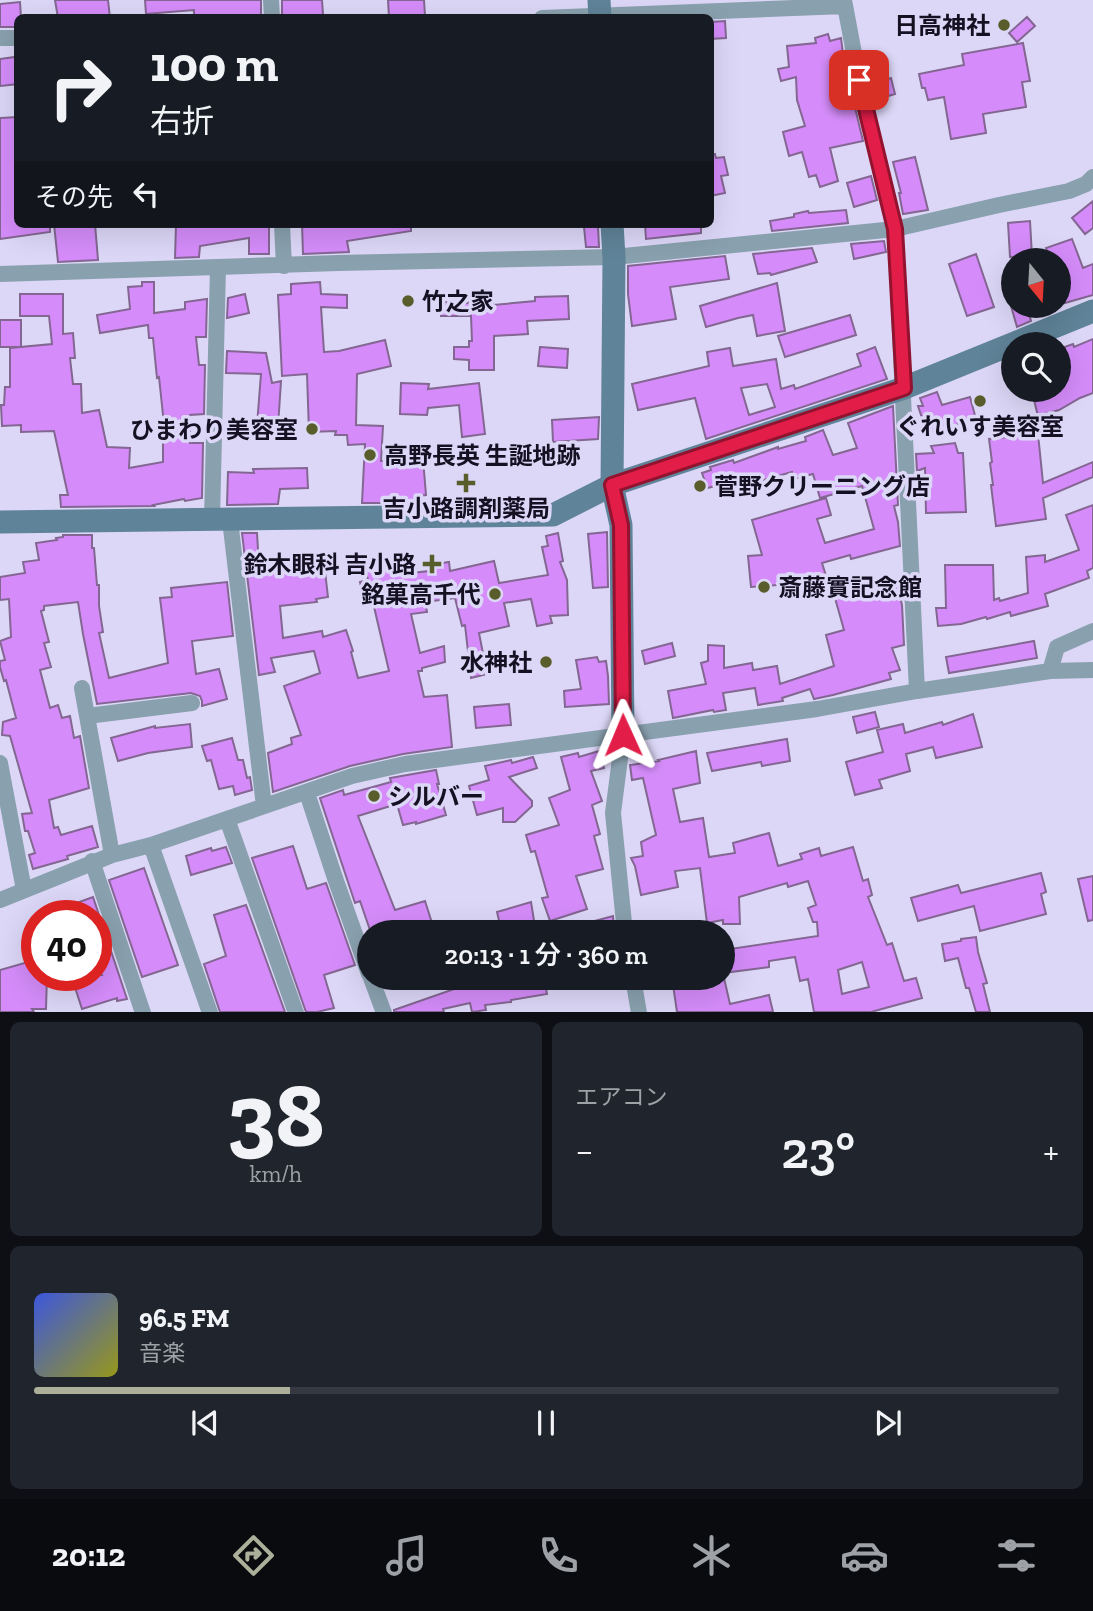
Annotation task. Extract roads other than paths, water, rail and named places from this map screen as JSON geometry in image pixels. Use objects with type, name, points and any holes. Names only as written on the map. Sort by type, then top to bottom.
[{"type":"street","points":[[575,14],[845,3],[859,80],[895,229],[917,691]]},
{"type":"street","points":[[0,274],[614,257],[895,229],[1069,191],[1086,184],[1093,177]]},
{"type":"street","points":[[282,228],[284,265]]},
{"type":"street","points":[[612,228],[612,485],[621,525],[623,735],[612,813],[624,920]]},
{"type":"street","points":[[218,268],[221,520],[264,806]]},
{"type":"street","points":[[0,523],[553,515],[612,485],[904,388],[1093,311]]},
{"type":"street","points":[[1050,671],[1057,647],[1093,631]]},
{"type":"street","points":[[0,900],[112,855],[151,845],[352,776],[405,764],[817,709],[1050,671],[1093,670]]},
{"type":"street","points":[[82,688],[112,855]]},
{"type":"street","points":[[87,716],[192,704]]},
{"type":"street","points":[[0,763],[24,890]]},
{"type":"street","points":[[307,793],[357,938]]},
{"type":"street","points":[[228,819],[296,1012]]},
{"type":"street","points":[[151,845],[209,1012]]},
{"type":"street","points":[[92,862],[143,1012]]},
{"type":"street","points":[[375,990],[384,1012]]},
{"type":"street","points":[[635,990],[639,1012]]},
{"type":"place","name":"日高神社","points":[[1004,25]]},
{"type":"place","name":"竹之家","points":[[408,301]]},
{"type":"place","name":"ぐれいす美容室","points":[[980,401]]},
{"type":"place","name":"ひまわり美容室","points":[[312,429]]},
{"type":"place","name":"高野長英 生誕地跡","points":[[370,455]]},
{"type":"place","name":"吉小路調剤薬局","points":[[466,483]]},
{"type":"place","name":"菅野クリーニング店","points":[[700,486]]},
{"type":"place","name":"鈴木眼科 吉小路","points":[[432,564]]},
{"type":"place","name":"斎藤實記念館","points":[[764,587]]},
{"type":"place","name":"銘菓高千代","points":[[495,594]]},
{"type":"place","name":"水神社","points":[[546,662]]},
{"type":"place","name":"シルバー","points":[[374,796]]}]
